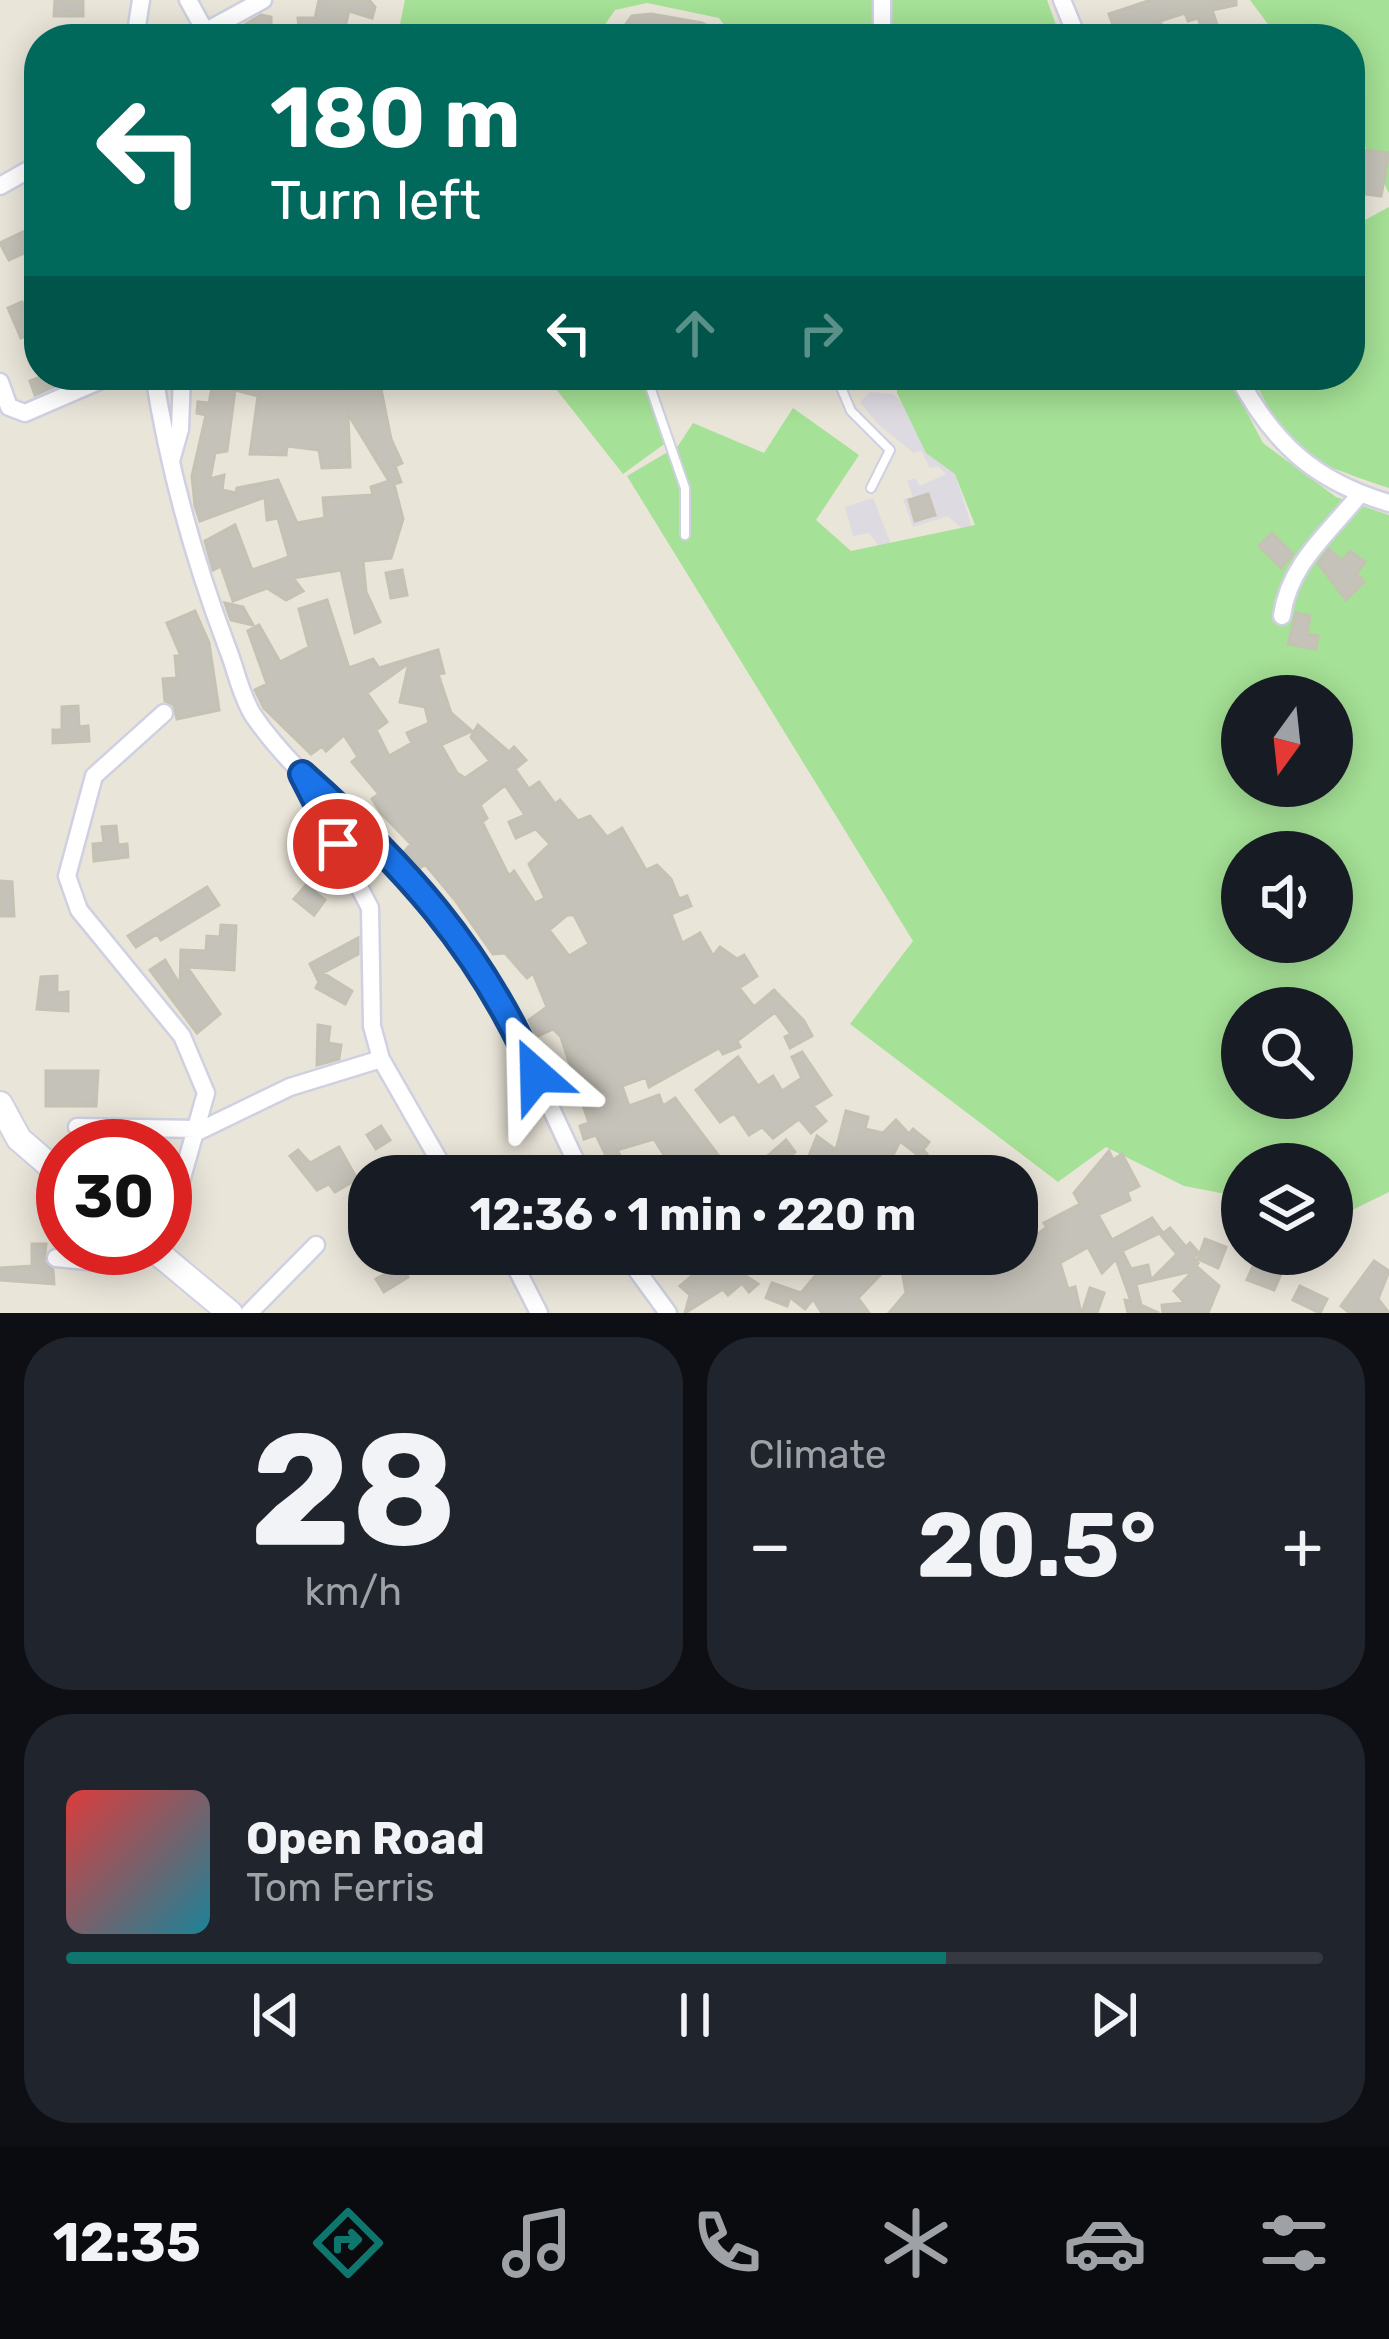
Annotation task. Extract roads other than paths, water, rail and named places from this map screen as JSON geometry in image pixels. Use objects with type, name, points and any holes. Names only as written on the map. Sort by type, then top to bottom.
[{"type":"main road","points":[[0,1104],[20,1139],[36,1154]]},
{"type":"main road","points":[[189,1275],[230,1313]]},
{"type":"street","points":[[225,24],[263,0]]},
{"type":"street","points":[[0,382],[9,407],[25,413],[66,390]]},
{"type":"street","points":[[157,390],[192,555],[242,693],[302,774],[370,908],[372,1026],[380,1059],[436,1155]]},
{"type":"street","points":[[170,467],[180,429],[181,390]]},
{"type":"street","points":[[1246,390],[1270,432],[1300,460],[1360,494],[1389,503]]},
{"type":"street","points":[[1282,616],[1286,587],[1298,565],[1360,494]]},
{"type":"street","points":[[164,712],[94,776],[67,876],[79,910],[156,999],[196,1062],[206,1093],[192,1149]]},
{"type":"street","points":[[302,774],[369,834],[450,922],[520,1040],[573,1155]]},
{"type":"street","points":[[192,1131],[290,1087],[380,1059]]},
{"type":"street","points":[[249,1313],[316,1245]]},
{"type":"street","points":[[520,1275],[539,1313]]},
{"type":"street","points":[[640,1275],[668,1313]]},
{"type":"lane","points":[[651,390],[685,488],[685,535]]},
{"type":"lane","points":[[840,390],[841,399],[890,450],[890,460],[872,488]]}]
